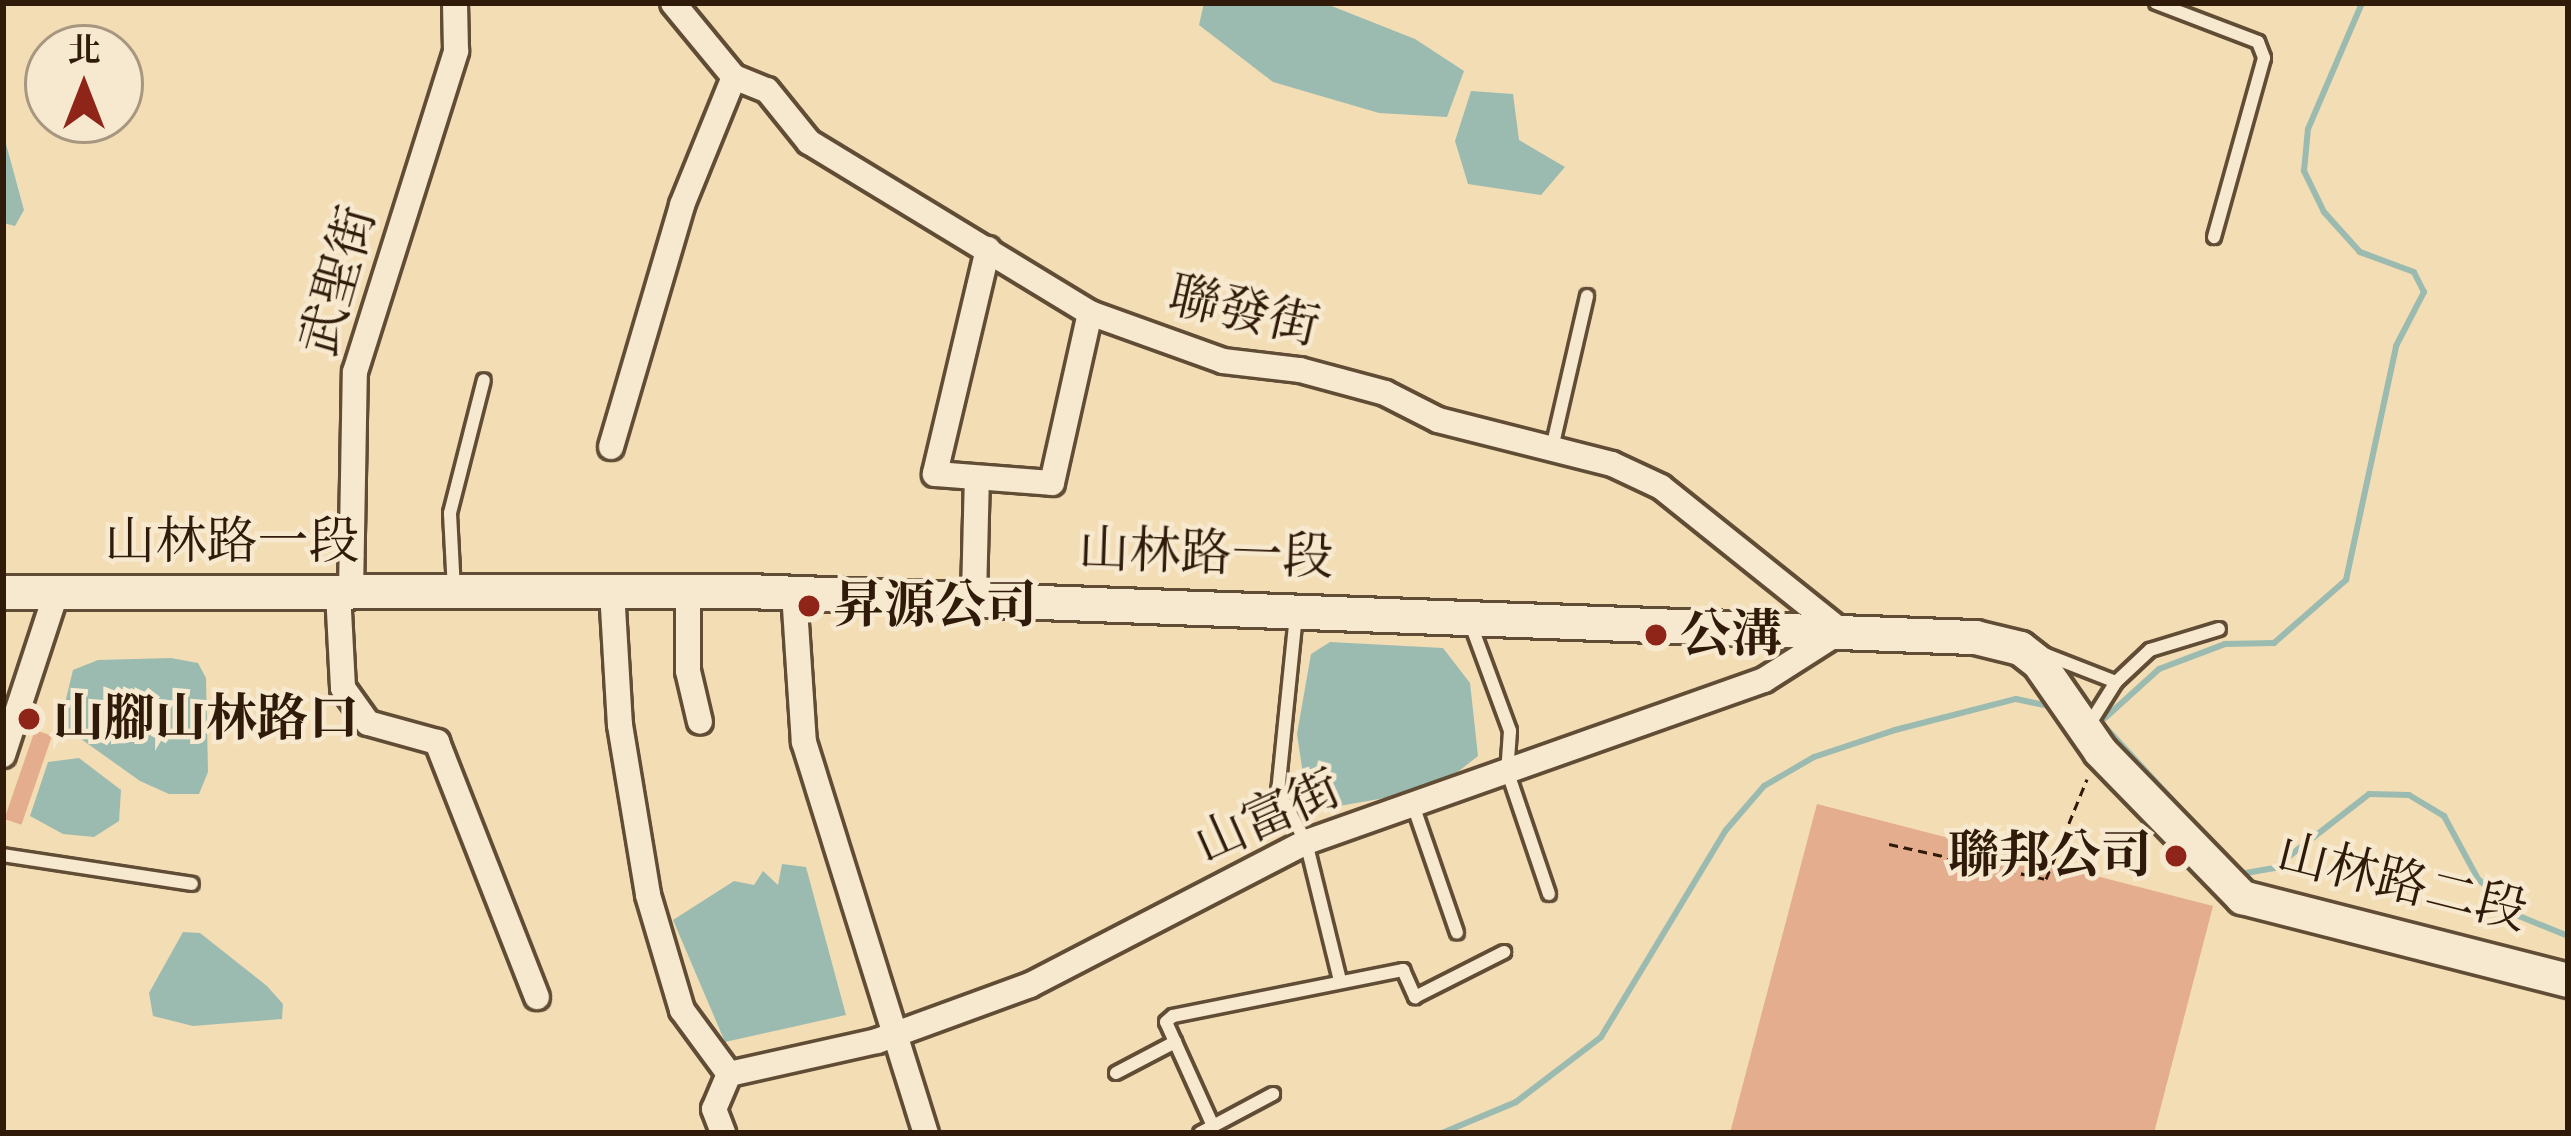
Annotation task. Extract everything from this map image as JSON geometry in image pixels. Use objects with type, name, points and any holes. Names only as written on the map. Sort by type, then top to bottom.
[{"type":"main road","name":"山林路一段","points":[[3,592],[688,591],[974,597],[1975,637],[2029,656]]},
{"type":"main road","name":"山林路二段","points":[[2029,656],[2242,897],[2568,980]]},
{"type":"street","name":"武聖街","points":[[455,3],[456,51],[355,372],[343,688],[368,723],[437,742],[537,997]]},
{"type":"street","name":"聯發街","points":[[673,3],[734,77],[767,90],[809,142],[1090,313],[1222,361],[1300,370],[1385,393],[1438,420],[1552,448],[1660,487],[1841,631]]},
{"type":"street","points":[[610,447],[660,271],[734,77]]},
{"type":"street","points":[[988,249],[935,474],[1052,483],[1090,313]]},
{"type":"street","points":[[974,597],[977,478]]},
{"type":"street","points":[[612,591],[620,725],[648,895],[682,1010],[729,1074],[715,1109],[723,1133]]},
{"type":"street","points":[[688,591],[688,671],[700,722]]},
{"type":"street","points":[[794,592],[805,742],[926,1133]]},
{"type":"street","points":[[3,755],[56,594]]},
{"type":"street","name":"山富街","points":[[729,1074],[893,1035],[1030,985],[1306,842],[1765,680],[1841,631]]},
{"type":"lane","points":[[2156,3],[2258,42],[2264,58],[2214,237]]},
{"type":"lane","points":[[1552,448],[1587,296]]},
{"type":"lane","points":[[454,592],[450,513],[484,380]]},
{"type":"lane","points":[[1296,608],[1278,791],[1306,842],[1340,980]]},
{"type":"lane","points":[[1467,615],[1510,730],[1507,770],[1549,894]]},
{"type":"lane","points":[[2091,725],[2116,682],[2150,650],[2219,628]]},
{"type":"lane","points":[[2029,656],[2050,651],[2116,682]]},
{"type":"lane","points":[[1412,804],[1457,933]]},
{"type":"lane","points":[[3,855],[192,884]]},
{"type":"lane","points":[[1274,1094],[1206,1130],[1166,1022],[1173,1016],[1403,970],[1415,997],[1504,952]]},
{"type":"lane","points":[[1116,1073],[1174,1042]]},
{"type":"path","points":[[1889,844],[2046,879],[2091,725]]},
{"type":"water","points":[[1204,3],[1324,3],[1415,39],[1464,71],[1447,117],[1379,113],[1273,82],[1199,25]]},
{"type":"water","points":[[1471,91],[1513,94],[1519,140],[1565,167],[1541,195],[1468,184],[1455,141]]},
{"type":"water","points":[[3,133],[24,210],[15,226],[3,223]]},
{"type":"water","points":[[1330,642],[1443,648],[1470,683],[1478,756],[1436,789],[1322,809],[1303,774],[1297,734],[1311,654]]},
{"type":"water","points":[[171,658],[198,663],[206,678],[208,772],[199,794],[169,794],[140,781],[60,724],[73,670],[98,660]]},
{"type":"water","points":[[79,758],[121,790],[119,821],[94,837],[63,834],[30,816],[48,762]]},
{"type":"water","points":[[782,864],[806,867],[846,1015],[725,1042],[673,920],[734,881],[754,885],[763,871],[778,885]]},
{"type":"water","points":[[183,932],[200,933],[267,986],[283,1004],[282,1019],[193,1026],[153,1016],[149,993]]},
{"type":"building","points":[[35,730],[52,736],[21,825],[4,819]]},
{"type":"building","points":[[1817,804],[2213,906],[2154,1133],[1730,1133]]},
{"type":"waterway","points":[[2105,718],[2159,669],[2225,644],[2274,643],[2346,580],[2396,346],[2424,292],[2414,272],[2360,252],[2324,212],[2304,171],[2308,129],[2362,3]]},
{"type":"waterway","points":[[1442,1133],[1516,1102],[1601,1037],[1726,830],[1764,786],[1814,757],[1895,730],[2016,699],[2053,707]]},
{"type":"waterway","points":[[2095,716],[2215,846]]},
{"type":"waterway","points":[[2240,874],[2274,868],[2369,794],[2409,795],[2444,816],[2478,879],[2519,916],[2568,936]]},
{"type":"place","name":"昇源公司","points":[[809,606]]},
{"type":"place","name":"公溝","points":[[1656,635]]},
{"type":"place","name":"山腳山林路口","points":[[29,719]]},
{"type":"place","name":"聯邦公司","points":[[2176,856]]}]
